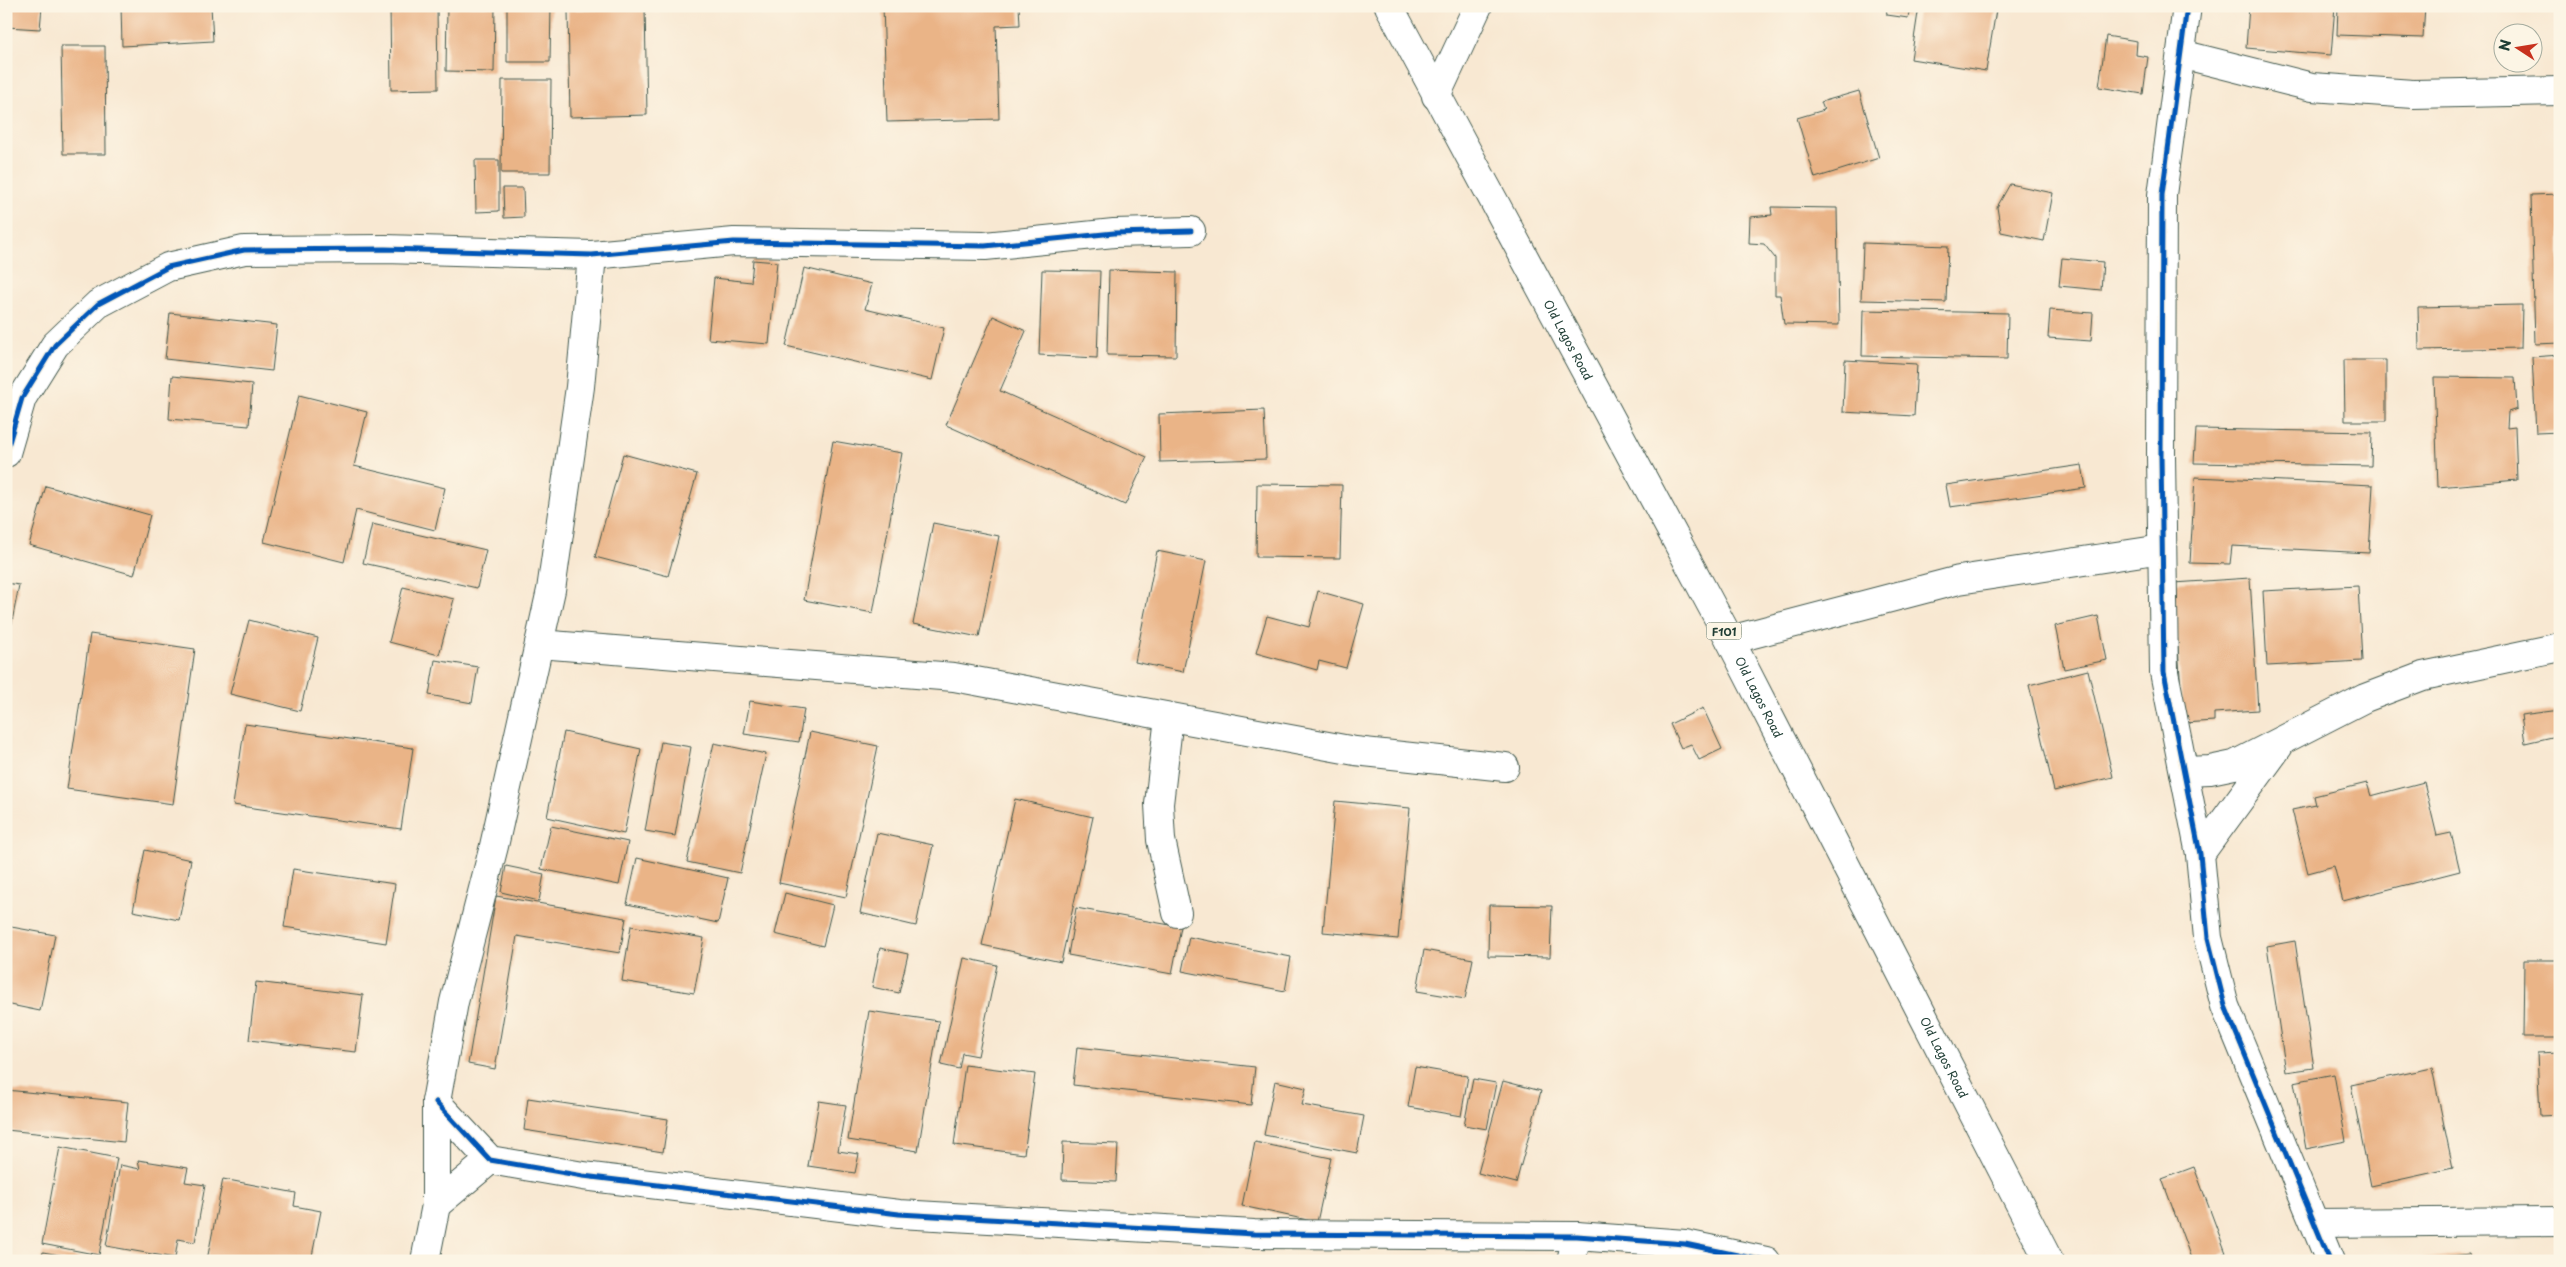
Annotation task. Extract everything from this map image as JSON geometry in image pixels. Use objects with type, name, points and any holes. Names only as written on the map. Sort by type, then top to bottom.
[{"type":"street","name":"Old Lagos Road","points":[[1389,6],[1730,640],[2048,1261]]},
{"type":"street","points":[[1436,96],[1478,6]]},
{"type":"street","points":[[2187,6],[2162,194],[2164,672],[2200,854],[2208,938],[2225,1006],[2330,1261]]},
{"type":"street","points":[[2181,54],[2312,87],[2414,94],[2560,91]]},
{"type":"street","points":[[6,453],[22,398],[55,345],[98,304],[168,267],[244,250],[385,249],[592,255],[734,242],[985,246],[1114,233],[1191,231]]},
{"type":"street","points":[[425,1261],[436,1205],[436,1102],[454,1002],[494,846],[551,590],[580,387],[592,255]]},
{"type":"street","points":[[1730,640],[1959,580],[2162,549]]},
{"type":"street","points":[[539,644],[954,677],[1355,751],[1505,767]]},
{"type":"street","points":[[2184,771],[2210,770],[2234,765],[2365,698],[2423,676],[2560,647]]},
{"type":"street","points":[[1170,717],[1159,804],[1161,840],[1177,913]]},
{"type":"street","points":[[2200,854],[2281,742]]},
{"type":"street","points":[[436,1102],[490,1160],[583,1176],[899,1214],[1254,1234],[1574,1249],[1685,1244],[1766,1261]]},
{"type":"street","points":[[436,1205],[490,1160]]},
{"type":"street","points":[[2315,1222],[2560,1221]]},
{"type":"building","points":[[6,6],[42,6],[40,29],[6,27]]},
{"type":"building","points":[[121,6],[211,6],[213,41],[122,46]]},
{"type":"building","points":[[390,6],[437,6],[438,89],[391,90]]},
{"type":"building","points":[[447,6],[495,6],[494,72],[446,71]]},
{"type":"building","points":[[507,6],[551,6],[550,62],[507,62]]},
{"type":"building","points":[[883,6],[1019,6],[1020,25],[996,26],[999,119],[887,122]]},
{"type":"building","points":[[1886,6],[1910,6],[1908,18],[1887,15]]},
{"type":"building","points":[[1919,6],[1973,6],[1996,10],[1986,71],[1911,59]]},
{"type":"building","points":[[2249,6],[2335,6],[2331,55],[2246,48]]},
{"type":"building","points":[[2338,6],[2425,6],[2423,38],[2337,35]]},
{"type":"building","points":[[645,8],[647,115],[570,117],[568,10]]},
{"type":"building","points":[[2106,36],[2137,41],[2136,55],[2148,57],[2143,94],[2099,87]]},
{"type":"building","points":[[61,46],[105,46],[106,154],[63,154]]},
{"type":"building","points":[[502,80],[551,80],[550,173],[501,173]]},
{"type":"building","points":[[1859,91],[1879,158],[1815,178],[1797,118],[1824,110],[1821,102]]},
{"type":"building","points":[[475,160],[499,160],[499,211],[476,212]]},
{"type":"building","points":[[2010,184],[2053,193],[2044,241],[2001,232],[1997,207]]},
{"type":"building","points":[[503,188],[523,188],[524,217],[504,218]]},
{"type":"building","points":[[2560,194],[2560,343],[2535,344],[2531,195]]},
{"type":"building","points":[[1771,207],[1837,208],[1839,325],[1784,324],[1780,295],[1775,295],[1775,258],[1764,244],[1749,243],[1750,217],[1772,215]]},
{"type":"building","points":[[1863,243],[1948,246],[1946,302],[1861,300]]},
{"type":"building","points":[[2062,258],[2103,262],[2101,290],[2059,286]]},
{"type":"building","points":[[753,260],[777,262],[769,344],[708,339],[714,278],[751,282]]},
{"type":"building","points":[[804,268],[872,284],[865,309],[944,328],[932,380],[786,346]]},
{"type":"building","points":[[1042,270],[1100,271],[1097,358],[1039,355]]},
{"type":"building","points":[[1109,270],[1177,272],[1176,356],[1107,355]]},
{"type":"building","points":[[2522,305],[2521,348],[2419,350],[2418,307]]},
{"type":"building","points":[[1863,310],[2008,313],[2007,359],[1862,356]]},
{"type":"building","points":[[2050,310],[2093,313],[2091,341],[2048,338]]},
{"type":"building","points":[[170,313],[277,325],[272,371],[165,359]]},
{"type":"building","points":[[993,316],[1026,331],[1000,391],[1147,457],[1125,505],[946,425]]},
{"type":"building","points":[[2560,355],[2560,432],[2536,433],[2532,357]]},
{"type":"building","points":[[1845,360],[1917,364],[1914,416],[1843,412]]},
{"type":"building","points":[[2344,360],[2386,360],[2386,421],[2345,421]]},
{"type":"building","points":[[172,376],[252,384],[249,426],[169,419]]},
{"type":"building","points":[[2434,377],[2515,378],[2517,409],[2508,412],[2507,428],[2515,427],[2517,480],[2438,487]]},
{"type":"building","points":[[299,395],[367,412],[354,466],[445,488],[435,530],[356,510],[344,562],[264,542]]},
{"type":"building","points":[[1264,410],[1266,459],[1160,462],[1159,414]]},
{"type":"building","points":[[2196,429],[2372,432],[2371,466],[2194,463]]},
{"type":"building","points":[[833,441],[902,453],[873,613],[804,600]]},
{"type":"building","points":[[623,454],[697,474],[668,576],[595,557]]},
{"type":"building","points":[[2082,465],[2086,488],[1950,507],[1946,485]]},
{"type":"building","points":[[2195,477],[2373,485],[2369,553],[2232,546],[2230,564],[2190,563]]},
{"type":"building","points":[[1257,484],[1342,485],[1340,558],[1256,557]]},
{"type":"building","points":[[46,486],[150,515],[134,575],[29,545]]},
{"type":"building","points":[[933,523],[999,536],[979,637],[913,624]]},
{"type":"building","points":[[372,524],[486,550],[477,588],[363,563]]},
{"type":"building","points":[[1157,551],[1206,561],[1183,672],[1135,662]]},
{"type":"building","points":[[2250,578],[2258,710],[2214,713],[2214,721],[2183,723],[2174,583]]},
{"type":"building","points":[[6,583],[19,585],[7,648],[6,648]]},
{"type":"building","points":[[2358,586],[2362,661],[2267,666],[2263,591]]},
{"type":"building","points":[[403,587],[454,599],[439,655],[389,642]]},
{"type":"building","points":[[1318,591],[1364,604],[1346,668],[1319,661],[1317,670],[1256,653],[1267,616],[1309,627]]},
{"type":"building","points":[[2098,616],[2107,660],[2064,669],[2055,626]]},
{"type":"building","points":[[249,620],[318,638],[300,711],[230,694]]},
{"type":"building","points":[[90,634],[195,649],[173,804],[67,789]]},
{"type":"building","points":[[435,660],[478,667],[472,703],[429,695]]},
{"type":"building","points":[[2088,670],[2113,777],[2054,791],[2029,685]]},
{"type":"building","points":[[750,701],[804,709],[799,742],[744,734]]},
{"type":"building","points":[[1703,708],[1722,749],[1699,760],[1691,744],[1681,748],[1670,724]]},
{"type":"building","points":[[2560,710],[2560,735],[2525,743],[2521,715]]},
{"type":"building","points":[[245,724],[413,748],[401,829],[233,805]]},
{"type":"building","points":[[564,732],[641,749],[624,834],[547,817]]},
{"type":"building","points":[[810,732],[878,746],[846,897],[779,883]]},
{"type":"building","points":[[661,742],[691,747],[675,836],[645,831]]},
{"type":"building","points":[[714,743],[766,754],[740,873],[687,862]]},
{"type":"building","points":[[2424,782],[2437,836],[2451,833],[2460,871],[2343,901],[2334,866],[2308,873],[2292,810],[2316,805],[2314,796],[2367,783],[2371,796]]},
{"type":"building","points":[[1015,799],[1093,817],[1061,962],[982,945]]},
{"type":"building","points":[[1335,801],[1410,808],[1398,939],[1323,932]]},
{"type":"building","points":[[551,826],[628,842],[619,885],[541,869]]},
{"type":"building","points":[[877,833],[933,845],[916,926],[860,913]]},
{"type":"building","points":[[145,850],[191,860],[179,920],[133,911]]},
{"type":"building","points":[[637,858],[728,878],[718,923],[627,904]]},
{"type":"building","points":[[506,866],[544,874],[539,901],[501,892]]},
{"type":"building","points":[[293,869],[395,884],[386,943],[284,927]]},
{"type":"building","points":[[785,893],[833,905],[823,946],[775,934]]},
{"type":"building","points":[[496,896],[626,918],[620,953],[517,936],[495,1069],[468,1064]]},
{"type":"building","points":[[1489,905],[1552,906],[1550,957],[1488,956]]},
{"type":"building","points":[[1076,908],[1181,927],[1172,974],[1068,955]]},
{"type":"building","points":[[6,926],[55,935],[40,1011],[6,1004]]},
{"type":"building","points":[[631,926],[704,938],[694,993],[622,981]]},
{"type":"building","points":[[1189,937],[1291,957],[1285,991],[1182,971]]},
{"type":"building","points":[[2295,941],[2314,1068],[2286,1072],[2267,946]]},
{"type":"building","points":[[880,948],[908,954],[899,993],[872,987]]},
{"type":"building","points":[[1424,950],[1473,959],[1465,999],[1417,991]]},
{"type":"building","points":[[964,958],[997,965],[978,1056],[962,1053],[959,1069],[941,1065]]},
{"type":"building","points":[[2524,960],[2560,960],[2560,1038],[2523,1038]]},
{"type":"building","points":[[256,982],[363,995],[356,1052],[249,1040]]},
{"type":"building","points":[[869,1011],[939,1021],[918,1151],[848,1140]]},
{"type":"building","points":[[1077,1047],[1255,1067],[1251,1105],[1073,1085]]},
{"type":"building","points":[[2560,1052],[2560,1115],[2540,1116],[2537,1053]]},
{"type":"building","points":[[965,1065],[1035,1074],[1024,1154],[954,1145]]},
{"type":"building","points":[[1415,1067],[1468,1076],[1461,1116],[1408,1107]]},
{"type":"building","points":[[2432,1068],[2453,1168],[2371,1186],[2351,1085]]},
{"type":"building","points":[[2334,1074],[2346,1141],[2306,1149],[2294,1082]]},
{"type":"building","points":[[1473,1079],[1496,1083],[1487,1129],[1464,1125]]},
{"type":"building","points":[[1275,1081],[1306,1088],[1302,1105],[1364,1116],[1357,1153],[1264,1135]]},
{"type":"building","points":[[1503,1081],[1541,1091],[1516,1183],[1478,1173]]},
{"type":"building","points":[[6,1090],[128,1102],[124,1142],[6,1130]]},
{"type":"building","points":[[528,1098],[668,1119],[663,1152],[524,1130]]},
{"type":"building","points":[[819,1101],[846,1105],[838,1151],[859,1154],[855,1173],[808,1166]]},
{"type":"building","points":[[1063,1142],[1118,1144],[1116,1182],[1062,1180]]},
{"type":"building","points":[[1255,1142],[1331,1158],[1317,1222],[1242,1206]]},
{"type":"building","points":[[60,1147],[117,1158],[99,1255],[42,1244]]},
{"type":"building","points":[[138,1160],[188,1168],[185,1182],[205,1185],[195,1242],[178,1239],[175,1258],[106,1246],[120,1165],[140,1169]]},
{"type":"building","points":[[2194,1167],[2226,1253],[2206,1261],[2192,1261],[2162,1179]]},
{"type":"building","points":[[223,1179],[296,1193],[294,1206],[321,1211],[311,1261],[207,1260]]},
{"type":"building","points":[[43,1252],[86,1260],[86,1261],[41,1261]]},
{"type":"building","points":[[2470,1254],[2471,1261],[2422,1261],[2422,1259]]},
{"type":"cycle path","points":[[2187,6],[2162,195],[2161,456],[2164,672],[2200,854],[2208,938],[2225,1006],[2330,1261]]},
{"type":"cycle path","points":[[6,453],[22,398],[55,345],[98,304],[168,267],[244,250],[385,249],[592,255],[734,242],[985,246],[1114,233],[1191,231]]},
{"type":"cycle path","points":[[436,1102],[490,1160],[583,1176],[899,1214],[1254,1234],[1577,1236],[1685,1244],[1766,1261]]}]
